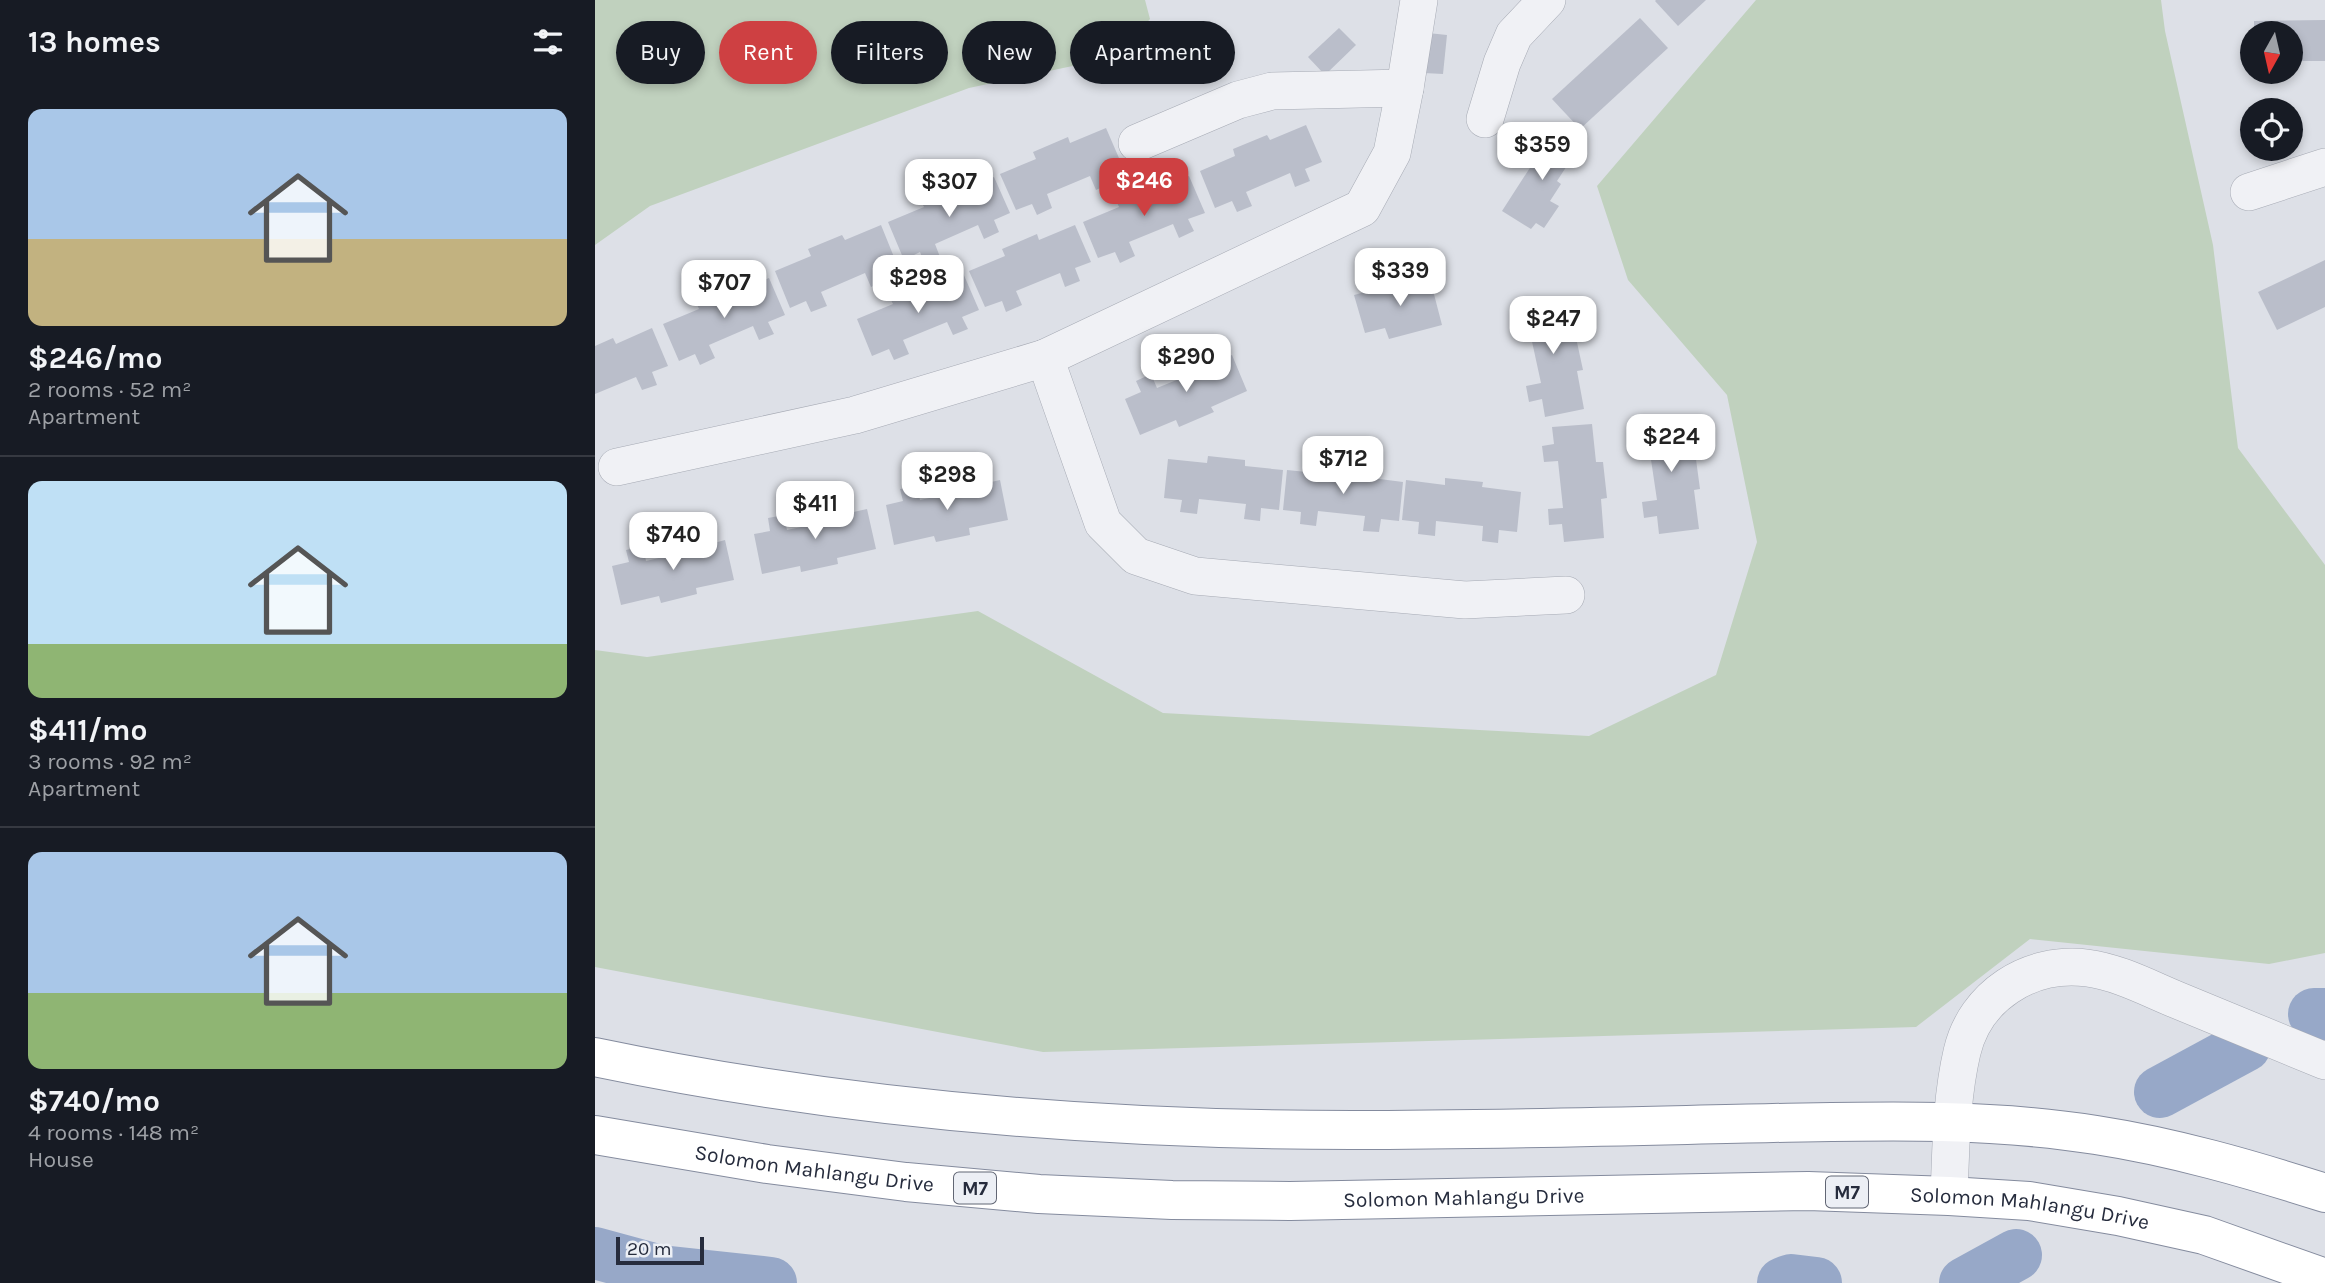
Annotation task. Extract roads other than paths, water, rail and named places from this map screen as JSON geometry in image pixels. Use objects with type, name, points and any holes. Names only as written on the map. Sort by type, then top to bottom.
[{"type":"highway","points":[[595,1057],[734,1084],[859,1101],[997,1116],[1215,1129],[1356,1130],[1953,1121],[2095,1135],[2224,1161],[2325,1193]]},
{"type":"highway","name":"Solomon Mahlangu Drive","points":[[595,1135],[767,1164],[906,1182],[1039,1194],[1172,1200],[1304,1201],[1808,1191],[2029,1201],[2204,1235],[2325,1278]]},
{"type":"street","points":[[617,467],[855,415],[1045,358],[1362,208],[1392,153],[1419,0]]},
{"type":"street","points":[[1485,119],[1502,63],[1514,35],[1547,0]]},
{"type":"street","points":[[1136,143],[1238,100],[1272,91],[1405,88]]},
{"type":"street","points":[[2249,192],[2325,167]]},
{"type":"street","points":[[1045,358],[1103,523],[1136,556],[1208,578],[1465,600],[1566,595]]},
{"type":"street","points":[[1949,1196],[1953,1121],[1962,1050],[1979,1012],[1999,990],[2024,977],[2056,968],[2087,968],[2123,978],[2325,1061]]},
{"type":"waterway","points":[[2314,1014],[2325,1014]]},
{"type":"waterway","points":[[2160,1092],[2245,1046]]},
{"type":"waterway","points":[[595,1253],[661,1271],[771,1283]]},
{"type":"waterway","points":[[1965,1283],[2016,1255]]},
{"type":"waterway","points":[[1783,1283],[1791,1280],[1816,1283]]}]
